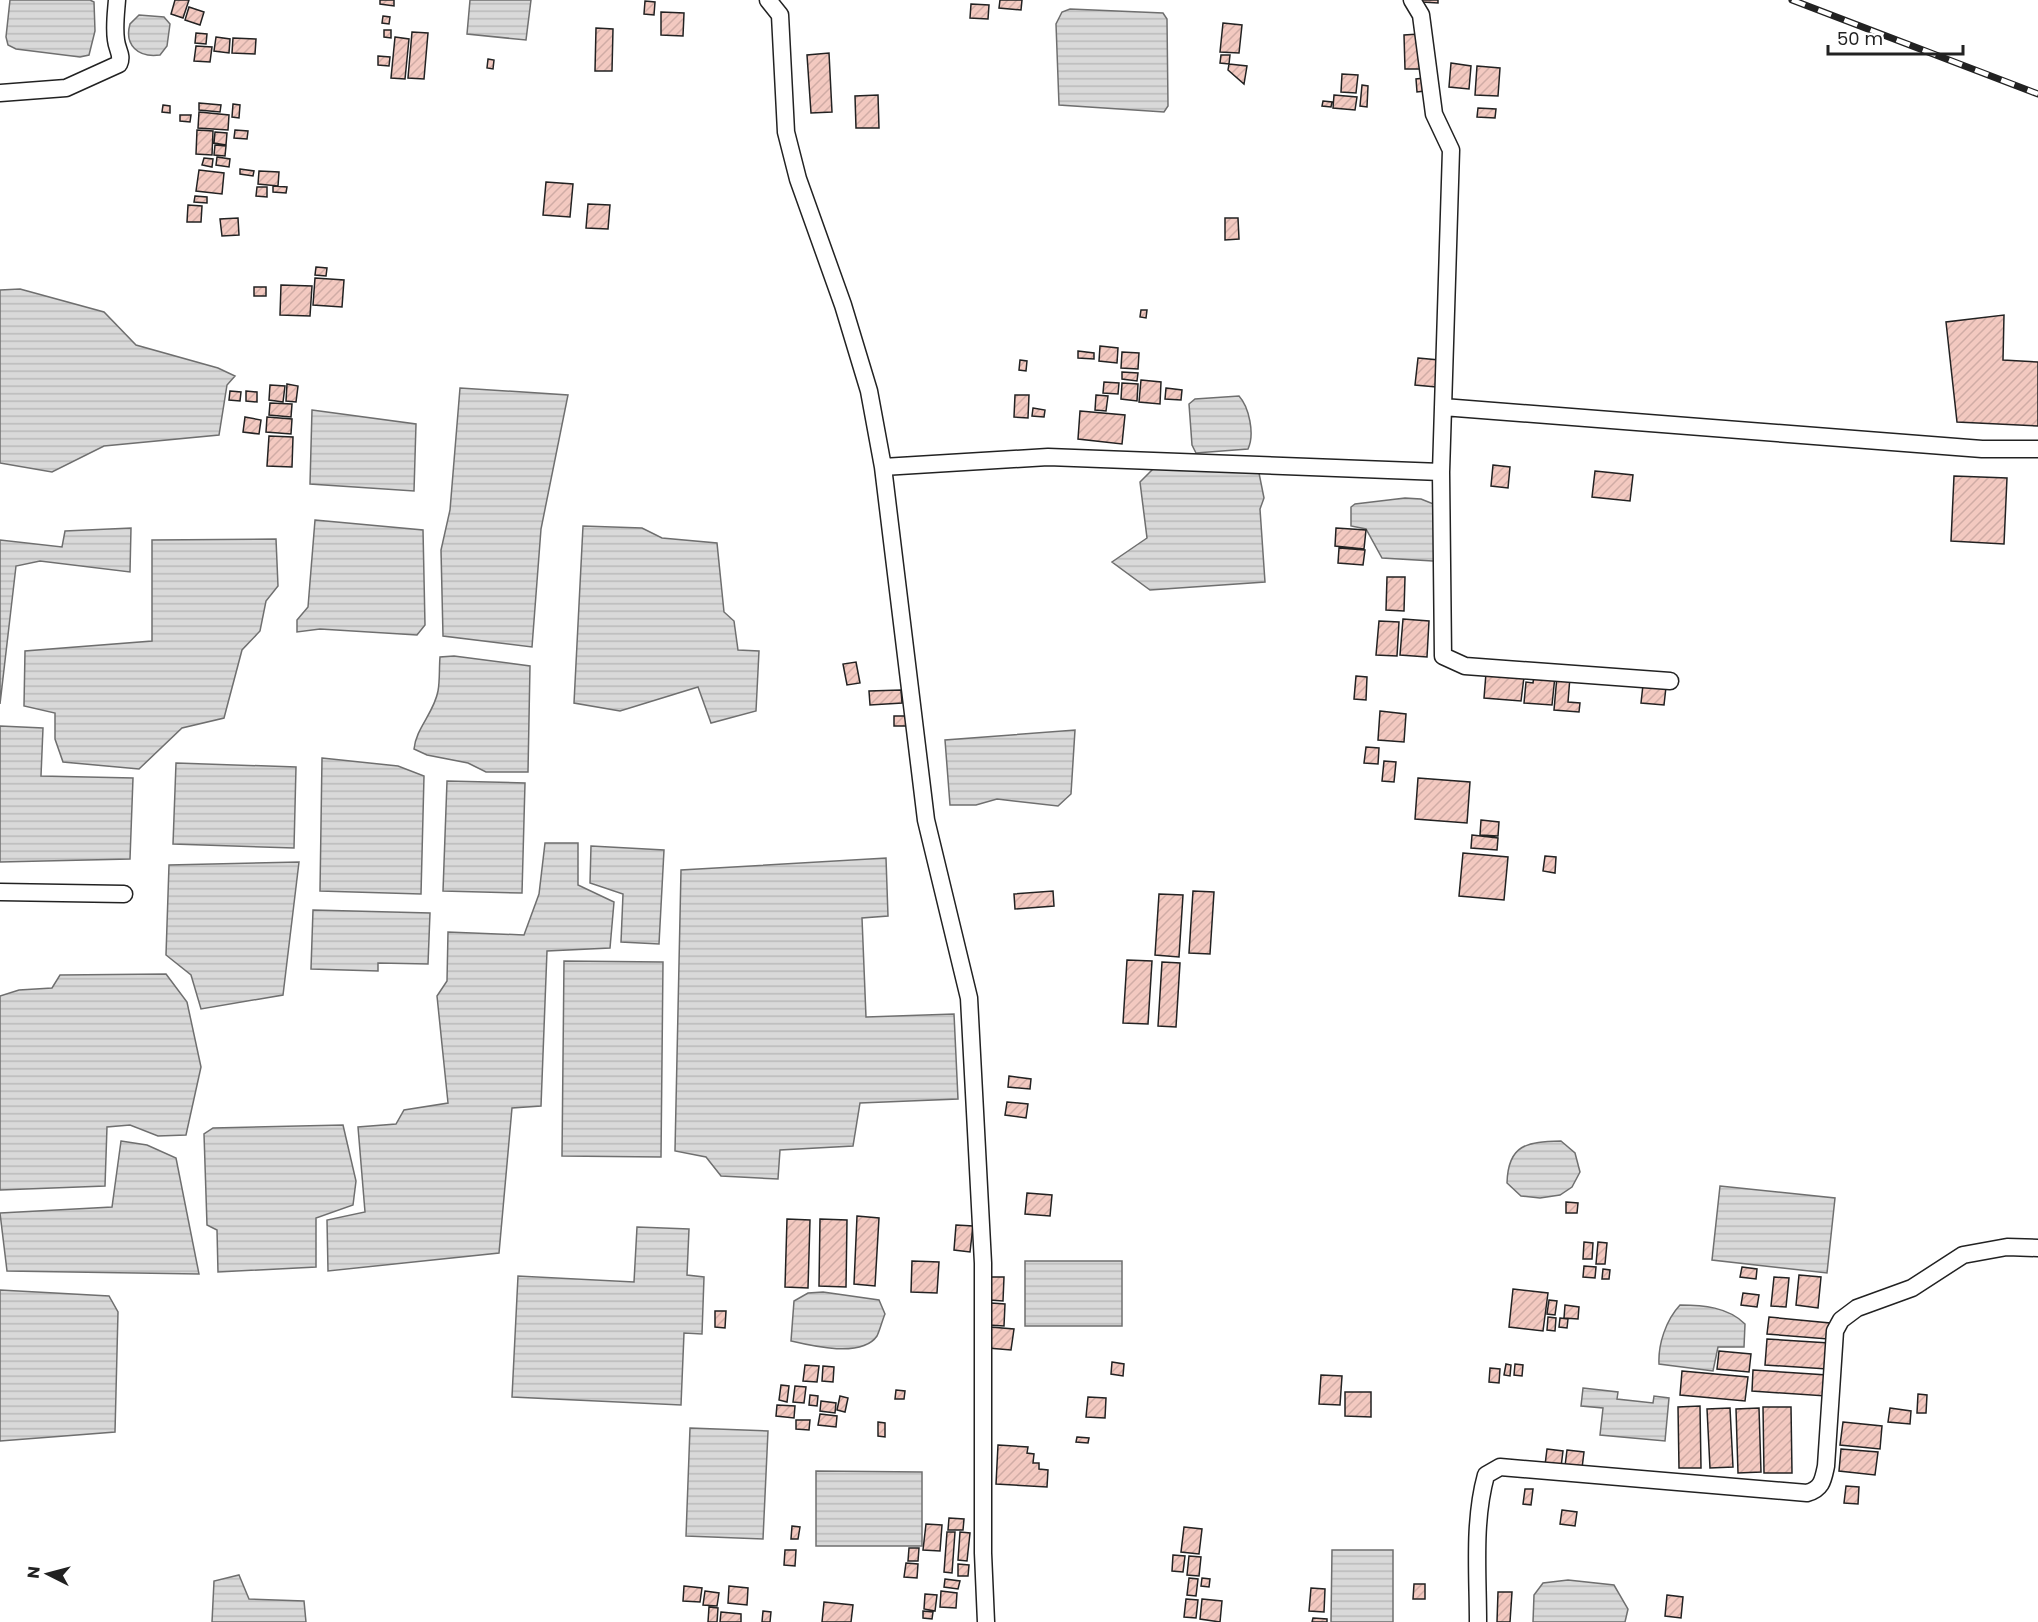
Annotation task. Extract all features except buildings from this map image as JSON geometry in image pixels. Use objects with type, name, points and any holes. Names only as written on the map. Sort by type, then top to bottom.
[{"type":"street","points":[[0,93],[66,88],[119,64],[121,55],[116,42],[115,20],[117,0]]},
{"type":"street","points":[[768,0],[780,15],[786,132],[798,179],[843,305],[869,392],[883,467],[926,820],[969,998],[983,1263],[982,1553],[986,1622]]},
{"type":"street","points":[[1412,0],[1421,15],[1434,114],[1451,150],[1441,472],[1443,656],[1465,666],[1670,681]]},
{"type":"street","points":[[1443,407],[1982,449],[2038,449]]},
{"type":"street","points":[[883,467],[1048,457],[1441,472]]},
{"type":"street","points":[[0,891],[124,894]]},
{"type":"street","points":[[1478,1622],[1478,1537],[1486,1475],[1500,1467],[1807,1493],[1816,1490],[1823,1482],[1826,1466],[1835,1331],[1841,1320],[1857,1308],[1912,1288],[1963,1255],[2007,1248],[2038,1248]]},
{"type":"shaded area","points":[[10,0],[90,0],[94,2],[95,31],[89,55],[80,57],[16,49],[8,45],[6,37]]},
{"type":"shaded area","points":[[470,0],[531,0],[526,40],[467,34]]},
{"type":"shaded area","points":[[1070,9],[1163,13],[1167,19],[1168,106],[1164,112],[1059,105],[1056,24],[1062,12]]},
{"type":"shaded area","points":[[139,15],[164,17],[170,24],[167,46],[160,55],[139,52],[131,44],[130,24]]},
{"type":"shaded area","points":[[20,289],[104,312],[136,345],[218,368],[235,376],[227,385],[219,435],[104,446],[52,472],[0,463],[0,290]]},
{"type":"shaded area","points":[[460,388],[568,395],[541,529],[532,647],[443,636],[441,550],[450,510]]},
{"type":"shaded area","points":[[1239,396],[1246,407],[1250,421],[1251,436],[1248,449],[1196,453],[1192,445],[1189,404],[1195,399]]},
{"type":"shaded area","points":[[312,410],[416,424],[414,491],[310,484]]},
{"type":"shaded area","points":[[1154,468],[1259,473],[1264,498],[1260,509],[1265,582],[1150,590],[1112,562],[1147,538],[1140,482]]},
{"type":"shaded area","points":[[1405,498],[1421,499],[1436,505],[1436,560],[1382,558],[1366,529],[1351,526],[1351,507],[1355,504]]},
{"type":"shaded area","points":[[315,520],[423,530],[425,625],[417,635],[320,629],[297,632],[297,620],[308,607]]},
{"type":"shaded area","points":[[583,526],[642,528],[662,538],[717,543],[724,612],[734,621],[738,650],[759,651],[756,711],[711,723],[698,687],[620,711],[574,703]]},
{"type":"shaded area","points":[[131,528],[130,572],[40,561],[16,566],[0,704],[0,540],[62,547],[65,531]]},
{"type":"shaded area","points":[[276,539],[278,586],[266,601],[260,631],[242,650],[224,718],[182,728],[139,769],[63,762],[55,739],[55,713],[24,706],[25,651],[152,641],[152,540]]},
{"type":"shaded area","points":[[454,656],[530,666],[528,772],[486,772],[468,763],[427,755],[414,749],[418,734],[436,699],[439,687],[440,657]]},
{"type":"shaded area","points":[[0,726],[43,728],[41,776],[133,778],[130,859],[0,862]]},
{"type":"shaded area","points":[[1075,730],[1071,794],[1058,806],[997,799],[976,805],[950,805],[945,740]]},
{"type":"shaded area","points":[[322,758],[398,766],[424,776],[421,894],[320,891]]},
{"type":"shaded area","points":[[176,763],[296,767],[294,848],[173,844]]},
{"type":"shaded area","points":[[447,781],[525,783],[522,893],[443,891]]},
{"type":"shaded area","points":[[545,843],[578,843],[578,885],[614,902],[610,948],[547,951],[541,1106],[512,1108],[499,1253],[328,1271],[327,1220],[365,1212],[358,1127],[396,1124],[404,1110],[448,1103],[437,996],[447,981],[448,932],[524,935],[539,894]]},
{"type":"shaded area","points":[[591,846],[664,850],[659,944],[621,942],[623,894],[590,883]]},
{"type":"shaded area","points":[[886,858],[888,916],[862,918],[866,1017],[954,1014],[958,1099],[860,1103],[853,1146],[780,1150],[778,1179],[721,1176],[706,1157],[675,1151],[681,870]]},
{"type":"shaded area","points":[[299,862],[283,995],[201,1009],[191,975],[166,955],[169,865]]},
{"type":"shaded area","points":[[313,910],[430,913],[428,964],[378,963],[378,971],[311,969]]},
{"type":"shaded area","points":[[564,961],[663,962],[661,1157],[562,1156]]},
{"type":"shaded area","points":[[166,974],[187,1002],[201,1067],[186,1135],[158,1136],[130,1125],[107,1127],[105,1186],[0,1190],[0,996],[19,990],[52,988],[60,975]]},
{"type":"shaded area","points":[[343,1125],[356,1181],[353,1205],[316,1218],[316,1267],[218,1272],[217,1230],[207,1225],[204,1134],[213,1128]]},
{"type":"shaded area","points":[[121,1141],[147,1145],[176,1158],[199,1274],[7,1271],[0,1213],[112,1207]]},
{"type":"shaded area","points":[[1561,1141],[1575,1153],[1580,1172],[1572,1187],[1560,1195],[1540,1198],[1521,1196],[1507,1183],[1511,1160],[1522,1148],[1538,1142]]},
{"type":"shaded area","points":[[1720,1186],[1835,1198],[1827,1273],[1712,1260]]},
{"type":"shaded area","points":[[637,1227],[689,1229],[687,1275],[704,1277],[702,1334],[684,1333],[681,1405],[512,1397],[518,1276],[634,1282]]},
{"type":"shaded area","points":[[1025,1261],[1122,1261],[1122,1326],[1025,1326]]},
{"type":"shaded area","points":[[0,1290],[109,1296],[118,1312],[115,1432],[0,1441]]},
{"type":"shaded area","points":[[823,1292],[879,1300],[885,1314],[877,1336],[870,1343],[849,1349],[791,1341],[794,1301],[808,1293]]},
{"type":"shaded area","points":[[1680,1305],[1715,1308],[1738,1318],[1745,1324],[1744,1347],[1718,1347],[1713,1371],[1659,1364],[1664,1333]]},
{"type":"shaded area","points":[[1583,1388],[1618,1392],[1617,1399],[1653,1403],[1654,1396],[1669,1398],[1665,1441],[1600,1435],[1603,1408],[1581,1406]]},
{"type":"shaded area","points":[[690,1428],[768,1431],[763,1539],[686,1536]]},
{"type":"shaded area","points":[[816,1471],[922,1472],[922,1546],[816,1546]]},
{"type":"shaded area","points":[[1332,1550],[1393,1550],[1393,1622],[1331,1622]]},
{"type":"shaded area","points":[[239,1575],[249,1599],[304,1601],[306,1622],[212,1622],[214,1581]]},
{"type":"shaded area","points":[[1568,1580],[1614,1585],[1628,1609],[1625,1622],[1533,1622],[1534,1595],[1543,1583]]},
{"type":"railway","points":[[1792,0],[2038,94]]}]
